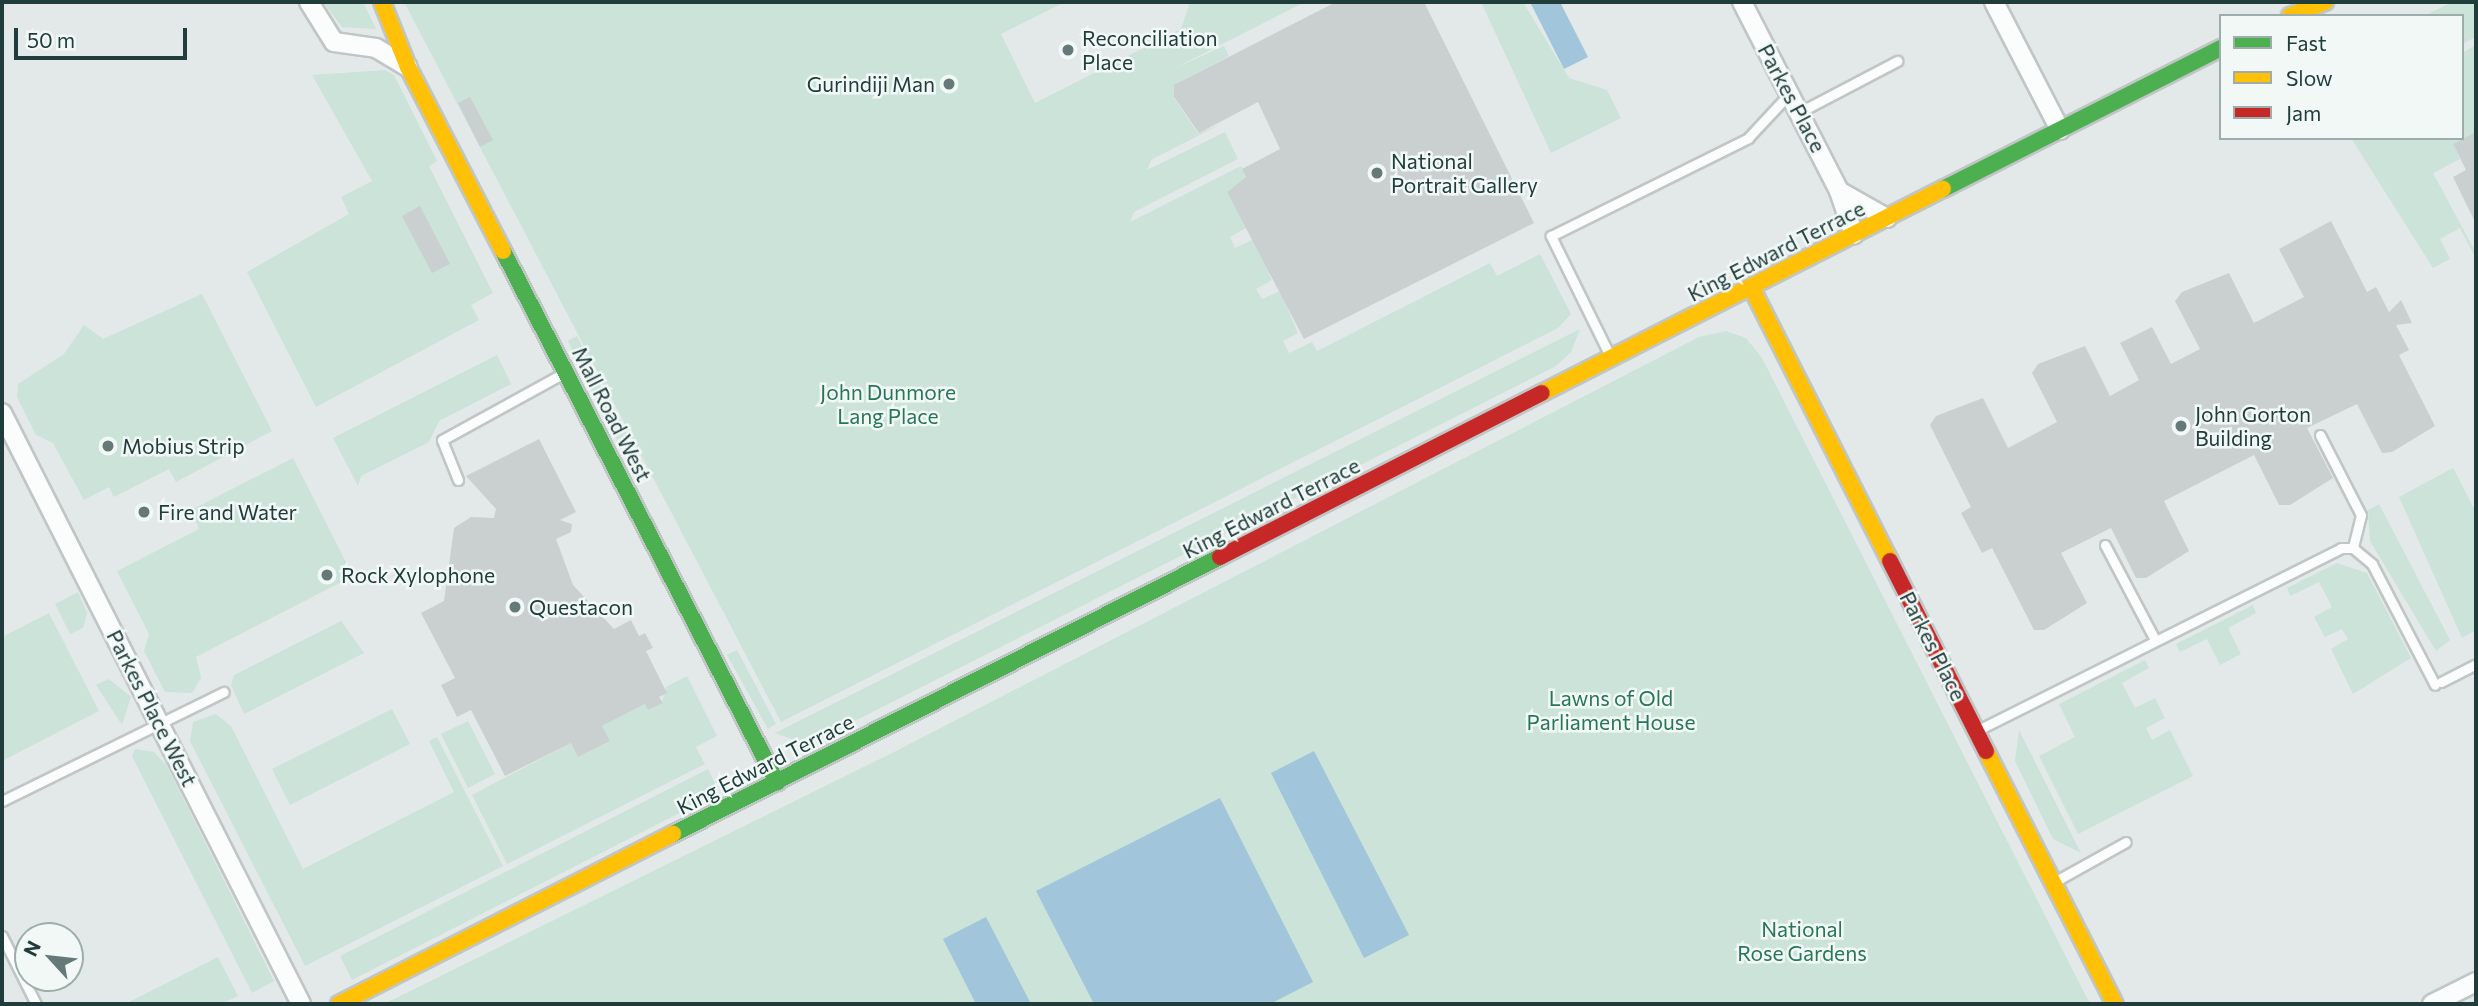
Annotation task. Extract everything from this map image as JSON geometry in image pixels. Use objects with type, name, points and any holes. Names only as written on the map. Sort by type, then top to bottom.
[{"type":"main road","name":"Mall Road West","points":[[383,2],[408,66],[776,782]]},
{"type":"main road","points":[[2283,14],[2298,2]]},
{"type":"main road","points":[[2295,14],[2325,2]]},
{"type":"main road","name":"King Edward Terrace","points":[[340,1004],[2219,49]]},
{"type":"main road","name":"Parkes Place","points":[[1751,287],[2115,1004]]},
{"type":"street","points":[[309,2],[334,42],[376,48],[408,66]]},
{"type":"street","name":"Parkes Place","points":[[1742,2],[1839,191],[1854,234]]},
{"type":"street","points":[[1994,2],[2060,130]]},
{"type":"street","points":[[1839,191],[1887,218]]},
{"type":"street","name":"Parkes Place West","points":[[2,413],[301,1004]]},
{"type":"street","points":[[2432,1004],[2476,982]]},
{"type":"lane","points":[[1800,112],[1897,61]]},
{"type":"lane","points":[[1611,358],[1551,236],[1748,138],[1789,94]]},
{"type":"lane","points":[[458,480],[442,440],[567,371]]},
{"type":"lane","points":[[2320,435],[2361,515],[2353,548]]},
{"type":"lane","points":[[2105,545],[2155,640]]},
{"type":"lane","points":[[1976,731],[2330,551],[2353,548],[2372,564],[2438,684],[2476,664]]},
{"type":"lane","points":[[2,802],[224,692]]},
{"type":"lane","points":[[2053,883],[2126,842]]},
{"type":"lane","points":[[2,936],[36,1004]]},
{"type":"green space","points":[[323,2],[363,2],[376,29],[342,27]]},
{"type":"green space","name":"John Dunmore Lang Place","points":[[404,2],[1065,2],[1001,34],[1035,103],[1181,29],[1190,2],[1305,2],[1173,69],[1224,46],[1229,56],[1175,85],[1174,98],[1198,133],[1219,125],[1151,160],[1147,170],[1225,132],[1238,159],[1134,212],[1130,222],[1241,166],[1246,177],[1227,192],[1246,228],[1230,237],[1235,248],[1254,239],[1272,280],[1256,289],[1262,299],[1280,291],[1298,333],[1283,341],[1289,353],[1312,342],[1317,351],[1490,263],[1497,276],[1540,254],[1571,314],[1558,328],[781,722]]},
{"type":"green space","points":[[1481,2],[1523,2],[1569,78],[1607,90],[1621,118],[1551,153]]},
{"type":"green space","points":[[2452,2],[2476,2],[2476,37],[2464,43],[2464,14],[2428,14]]},
{"type":"green space","points":[[2476,45],[2476,132],[2464,138],[2464,52]]},
{"type":"green space","points":[[385,70],[394,75],[437,161],[429,166],[493,293],[471,305],[479,320],[316,407],[247,272],[349,214],[341,197],[372,181],[312,75]]},
{"type":"green space","points":[[2352,140],[2461,140],[2453,144],[2460,159],[2433,173],[2476,253],[2476,259],[2460,228],[2440,239],[2450,259],[2433,268]]},
{"type":"green space","points":[[202,294],[272,431],[176,482],[169,469],[114,497],[109,487],[84,500],[53,443],[36,435],[17,397],[18,384],[64,354],[84,325],[103,339]]},
{"type":"green space","points":[[1580,329],[1571,352],[1556,366],[827,735],[800,742],[775,733]]},
{"type":"green space","name":"Lawns of Old Parliament House","points":[[1726,331],[1746,338],[1762,358],[2090,1004],[384,1004],[896,751],[1699,337]]},
{"type":"green space","points":[[577,336],[627,434],[617,440],[568,341]]},
{"type":"green space","points":[[497,355],[511,384],[439,421],[429,442],[361,476],[358,486],[333,438]]},
{"type":"green space","points":[[293,458],[353,576],[196,657],[201,678],[192,693],[165,692],[144,651],[149,634],[117,571],[199,529],[191,510]]},
{"type":"green space","points":[[2453,468],[2476,512],[2476,630],[2462,638],[2399,497]]},
{"type":"green space","points":[[2379,504],[2450,640],[2436,651],[2370,541],[2368,510]]},
{"type":"green space","points":[[2337,563],[2367,573],[2411,658],[2353,694],[2331,649],[2348,639],[2342,629],[2325,637],[2314,617],[2332,607],[2319,582],[2290,596],[2287,588]]},
{"type":"green space","points":[[78,592],[87,613],[83,628],[70,634],[55,604]]},
{"type":"green space","points":[[2253,605],[2256,613],[2228,628],[2241,654],[2220,665],[2207,639],[2180,652],[2176,644]]},
{"type":"green space","points":[[49,613],[99,711],[2,761],[2,637]]},
{"type":"green space","points":[[341,621],[364,653],[244,714],[231,685],[234,675]]},
{"type":"green space","points":[[737,650],[776,724],[768,729],[727,655]]},
{"type":"green space","points":[[2145,660],[2149,668],[2122,683],[2135,708],[2155,698],[2165,718],[2146,728],[2152,740],[2170,730],[2193,776],[2078,834],[2039,756],[2075,737],[2059,704]]},
{"type":"green space","points":[[687,676],[717,736],[696,747],[705,764],[507,864],[472,795],[571,743],[578,757],[610,741],[602,726],[645,704],[649,710],[662,703],[666,687]]},
{"type":"green space","points":[[109,679],[131,697],[122,725],[96,685]]},
{"type":"green space","points":[[392,709],[410,744],[290,805],[272,769]]},
{"type":"green space","points":[[216,714],[231,726],[303,869],[454,792],[429,741],[437,737],[503,866],[305,966],[190,741],[193,722]]},
{"type":"green space","points":[[468,721],[495,774],[468,788],[441,734]]},
{"type":"green space","points":[[2019,730],[2081,853],[2053,839],[2015,761]]},
{"type":"green space","points":[[135,749],[154,752],[167,766],[274,981],[252,993],[132,756]]},
{"type":"green space","points":[[708,769],[718,790],[707,799],[352,980],[340,956]]},
{"type":"green space","points":[[218,957],[238,996],[221,1004],[125,1004]]},
{"type":"water","points":[[1530,2],[1560,2],[1588,57],[1564,69]]},
{"type":"water","points":[[1314,751],[1409,935],[1364,958],[1271,773]]},
{"type":"water","points":[[1220,798],[1313,982],[1270,1004],[1094,1004],[1036,891]]},
{"type":"water","points":[[986,917],[1031,1004],[976,1004],[943,939]]},
{"type":"building","name":"National Portrait Gallery","points":[[1336,2],[1424,2],[1534,223],[1304,339],[1227,192],[1246,177],[1242,169],[1280,149],[1258,102],[1199,133],[1174,97],[1174,85]]},
{"type":"building","points":[[470,97],[493,140],[480,147],[458,103]]},
{"type":"building","points":[[2476,132],[2476,224],[2453,177],[2466,170],[2453,144]]},
{"type":"building","points":[[420,206],[450,264],[432,273],[402,216]]},
{"type":"building","name":"John Gorton Building","points":[[2331,221],[2367,292],[2376,287],[2389,312],[2401,300],[2412,323],[2396,325],[2409,350],[2399,355],[2435,426],[2392,452],[2382,453],[2357,404],[2307,428],[2333,478],[2290,505],[2279,505],[2254,455],[2164,501],[2189,551],[2146,578],[2136,578],[2111,528],[2061,553],[2087,603],[2044,630],[2034,630],[1992,548],[1982,553],[1961,513],[1971,507],[1930,425],[1936,416],[1983,398],[2008,448],[2057,422],[2032,373],[2038,364],[2085,346],[2110,396],[2139,380],[2120,343],[2152,327],[2171,364],[2200,349],[2175,301],[2182,292],[2229,273],[2254,323],[2304,297],[2279,249]]},
{"type":"building","name":"Questacon","points":[[539,439],[576,512],[560,520],[572,524],[571,532],[556,539],[573,585],[614,629],[631,620],[639,636],[645,633],[653,648],[646,651],[667,693],[659,697],[663,703],[648,710],[645,704],[602,726],[610,741],[578,757],[571,743],[505,776],[471,710],[457,717],[441,685],[455,678],[421,613],[444,601],[454,528],[471,517],[494,518],[496,509],[466,476]]},
{"type":"traffic: fast","points":[[1943,189],[2219,49]]},
{"type":"traffic: fast","points":[[503,251],[777,782]]},
{"type":"traffic: fast","points":[[673,834],[1220,557]]},
{"type":"traffic: slow","points":[[382,2],[408,67],[503,251]]},
{"type":"traffic: slow","points":[[2295,14],[2325,2]]},
{"type":"traffic: slow","points":[[1542,393],[1943,189]]},
{"type":"traffic: slow","points":[[1751,287],[1890,561]]},
{"type":"traffic: slow","points":[[1986,751],[2115,1004]]},
{"type":"traffic: slow","points":[[339,1004],[673,834]]},
{"type":"traffic: jam","points":[[1220,557],[1542,393]]},
{"type":"traffic: jam","points":[[1890,561],[1986,751]]},
{"type":"place","name":"Reconciliation Place","points":[[1068,50]]},
{"type":"place","name":"Gurindiji Man","points":[[949,84]]},
{"type":"place","name":"National Portrait Gallery","points":[[1377,173]]},
{"type":"place","name":"John Gorton Building","points":[[2181,426]]},
{"type":"place","name":"Mobius Strip","points":[[108,446]]},
{"type":"place","name":"Fire and Water","points":[[144,512]]},
{"type":"place","name":"Rock Xylophone","points":[[327,575]]},
{"type":"place","name":"Questacon","points":[[515,607]]},
{"type":"park label","name":"National Rose Gardens","points":[[1802,941]]}]
